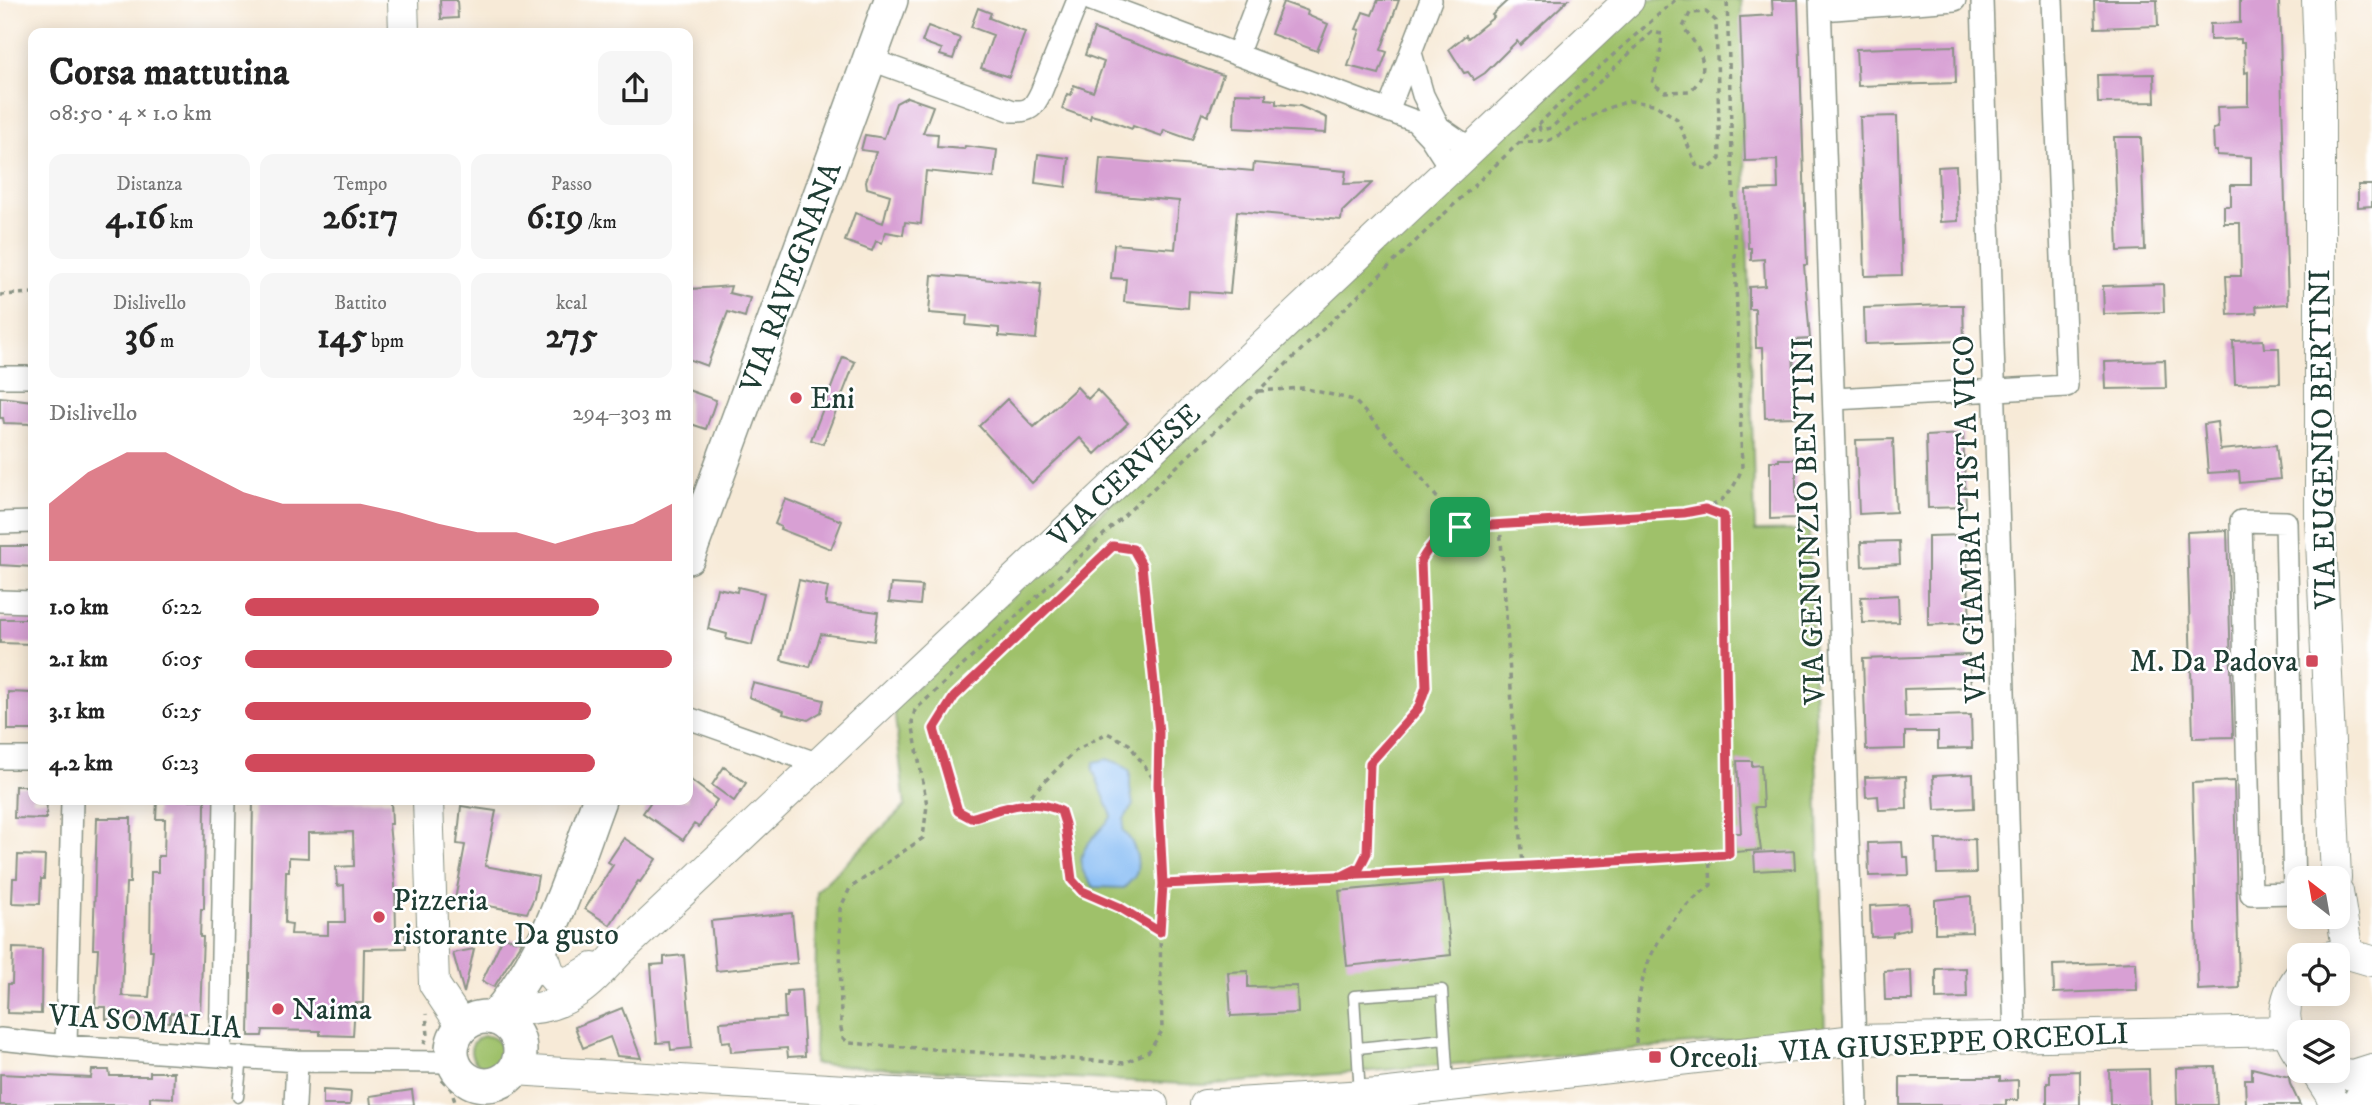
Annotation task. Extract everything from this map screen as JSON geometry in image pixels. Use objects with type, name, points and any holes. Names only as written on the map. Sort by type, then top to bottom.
[{"type":"main road","name":"VIA RAVEGNANA","points":[[693,542],[891,0]]},
{"type":"main road","points":[[512,1021],[545,961],[552,926],[596,805]]},
{"type":"main road","points":[[512,1021],[483,1017],[472,1020],[454,1015],[453,1062],[476,1095],[514,1070],[520,1052],[512,1021],[507,1004],[552,926]]},
{"type":"street","points":[[403,0],[404,28]]},
{"type":"street","points":[[870,59],[1013,111],[1026,111],[1034,107],[1078,0]]},
{"type":"street","points":[[1091,0],[1415,121],[1439,127]]},
{"type":"street","points":[[1237,55],[1258,0]]},
{"type":"street","points":[[1388,111],[1431,0]]},
{"type":"street","name":"VIA CERVESE","points":[[512,1021],[572,997],[590,982],[816,763],[1629,0]]},
{"type":"street","points":[[1820,5],[1955,0]]},
{"type":"street","name":"VIA GIAMBATTISTA VICO","points":[[1982,0],[2015,1036]]},
{"type":"street","points":[[1834,399],[2067,386],[2052,0]]},
{"type":"street","name":"VIA EUGENIO BERTINI","points":[[2317,0],[2320,85],[2319,517],[2335,866]]},
{"type":"street","name":"VIA GENUNZIO BENTINI","points":[[1820,5],[1857,1105]]},
{"type":"street","points":[[1411,52],[1423,95],[1439,127],[1460,158]]},
{"type":"street","points":[[1415,121],[1430,137],[1460,158]]},
{"type":"street","points":[[0,377],[27,377]]},
{"type":"street","points":[[2286,522],[2294,893],[2251,894],[2241,521],[2286,522],[2319,517]]},
{"type":"street","points":[[0,523],[28,522]]},
{"type":"street","points":[[0,601],[28,602]]},
{"type":"street","points":[[693,720],[816,763]]},
{"type":"street","points":[[0,758],[28,758]]},
{"type":"street","points":[[66,1046],[72,805]]},
{"type":"street","points":[[225,805],[231,1056]]},
{"type":"street","points":[[428,805],[434,984],[454,1015]]},
{"type":"street","name":"VIA CERVESE","points":[[545,961],[552,978],[566,982],[620,951]]},
{"type":"street","points":[[2287,998],[2284,1012],[2287,1022]]},
{"type":"street","name":"VIA GIUSEPPE ORCEOLI","points":[[1205,1105],[1374,1098],[1855,1040],[2015,1036],[2287,1043]]},
{"type":"street","name":"VIA SOMALIA","points":[[0,1039],[66,1046],[297,1061],[453,1062]]},
{"type":"street","points":[[295,1105],[297,1061]]},
{"type":"street","points":[[2350,1075],[2372,1069]]},
{"type":"street","points":[[2357,1105],[2372,1069]]},
{"type":"street","points":[[514,1070],[895,1099],[1153,1105]]},
{"type":"street","points":[[2323,1083],[2334,1105]]},
{"type":"lane","points":[[1374,1098],[1358,1048],[1354,996],[1442,990],[1449,1088]]},
{"type":"lane","points":[[1358,1048],[1445,1039]]},
{"type":"lane","points":[[231,1056],[238,1097]]},
{"type":"path","points":[[1160,932],[1119,907],[1082,891],[1072,880],[1061,811],[1047,804],[1023,803],[971,818],[958,811],[934,729],[954,697],[1113,546],[1133,549],[1142,565],[1159,733],[1163,1031],[1149,1051],[1125,1063],[849,1043],[843,1038],[840,909],[850,888],[923,838],[927,805],[912,722],[915,710],[1257,392],[1518,143],[1675,0]]},
{"type":"path","points":[[1342,876],[1360,867],[1367,853],[1370,763],[1418,709],[1426,687],[1421,561],[1430,545],[1460,527],[1684,513],[1705,509],[1725,498],[1735,487],[1742,468],[1727,0]]},
{"type":"path","points":[[1518,143],[1550,140],[1605,109],[1629,101],[1654,104],[1677,119],[1697,167],[1709,169],[1720,159],[1716,21],[1706,12],[1690,13],[1683,27],[1699,48],[1704,72],[1699,83],[1689,91],[1665,92],[1652,82],[1660,57],[1662,34],[1652,32],[1551,128],[1540,130],[1539,124]]},
{"type":"path","points":[[0,295],[28,293]]},
{"type":"path","points":[[1257,392],[1303,388],[1354,400],[1399,449],[1460,527]]},
{"type":"path","points":[[1163,884],[1729,854],[1724,516],[1705,509]]},
{"type":"path","points":[[1500,525],[1523,867]]},
{"type":"path","points":[[1023,803],[1075,751],[1107,733],[1129,744],[1158,785]]},
{"type":"path","points":[[1635,1049],[1641,986],[1658,940],[1689,901],[1711,885],[1709,855]]},
{"type":"path","points":[[411,1063],[411,1054],[424,1045],[428,1035],[425,1008],[454,1015]]},
{"type":"green space","points":[[1644,0],[1741,0],[1755,531],[1809,530],[1825,1033],[1203,1085],[814,1064],[817,891],[905,806],[894,708]]},
{"type":"green space","points":[[486,1036],[497,1040],[501,1051],[497,1062],[486,1066],[475,1062],[471,1051],[475,1040]]},
{"type":"water","points":[[1107,759],[1130,771],[1133,805],[1124,819],[1123,831],[1135,850],[1137,868],[1135,876],[1124,888],[1094,887],[1081,866],[1084,850],[1112,816],[1093,770],[1094,762]]},
{"type":"building","points":[[440,0],[457,0],[458,18],[441,19]]},
{"type":"building","points":[[1378,0],[1399,0],[1381,50],[1387,52],[1379,74],[1348,66],[1360,30],[1356,29],[1363,12],[1372,15]]},
{"type":"building","points":[[1508,0],[1568,0],[1520,45],[1517,41],[1485,73],[1474,80],[1468,72],[1464,73],[1449,49],[1494,17],[1492,15]]},
{"type":"building","points":[[1772,0],[1798,0],[1807,265],[1804,265],[1810,339],[1793,340],[1795,417],[1765,418],[1763,348],[1756,348],[1755,309],[1749,309],[1749,287],[1765,286],[1764,259],[1751,260],[1751,248],[1748,248],[1746,190],[1778,189],[1777,160],[1745,161],[1740,17],[1773,15]]},
{"type":"building","points":[[2094,0],[2157,0],[2158,26],[2095,28]]},
{"type":"building","points":[[2240,0],[2279,0],[2288,304],[2256,306],[2257,313],[2228,315],[2226,276],[2241,276],[2240,223],[2224,223],[2224,206],[2231,206],[2231,185],[2251,185],[2251,157],[2217,155],[2217,151],[2214,151],[2213,129],[2218,128],[2217,107],[2248,106],[2248,72],[2245,73],[2244,43],[2241,43],[2241,39],[2210,40],[2210,24],[2240,23]]},
{"type":"building","points":[[1283,2],[1308,11],[1307,15],[1328,24],[1317,51],[1271,34]]},
{"type":"building","points":[[978,8],[991,13],[989,18],[1025,32],[1009,77],[981,68],[993,35],[971,27]]},
{"type":"building","points":[[928,26],[960,38],[953,59],[940,55],[942,49],[922,42]]},
{"type":"building","points":[[1094,29],[1223,75],[1208,116],[1202,113],[1192,140],[1164,130],[1162,136],[1091,115],[1090,119],[1062,109],[1067,94],[1071,95],[1074,85],[1093,92],[1104,62],[1085,55]]},
{"type":"building","points":[[1955,46],[1956,83],[1858,86],[1856,49]]},
{"type":"building","points":[[2154,74],[2155,102],[2098,103],[2097,75]]},
{"type":"building","points":[[1235,93],[1266,94],[1266,99],[1276,100],[1276,104],[1300,106],[1327,118],[1326,133],[1234,128]]},
{"type":"building","points":[[907,97],[933,106],[923,133],[938,134],[937,147],[964,149],[965,146],[997,150],[994,178],[926,171],[921,224],[905,222],[903,235],[886,232],[882,243],[876,241],[872,251],[845,241],[855,213],[883,223],[890,195],[867,188],[866,181],[876,152],[861,150],[865,135],[884,138],[896,103]]},
{"type":"building","points":[[1897,116],[1902,275],[1865,276],[1860,117]]},
{"type":"building","points":[[2114,137],[2141,137],[2145,250],[2118,251]]},
{"type":"building","points":[[1038,154],[1069,158],[1066,187],[1035,183]]},
{"type":"building","points":[[1100,158],[1253,171],[1254,163],[1346,171],[1344,184],[1372,183],[1342,212],[1341,220],[1237,211],[1230,294],[1189,291],[1188,308],[1124,302],[1126,279],[1111,278],[1114,244],[1175,249],[1179,201],[1097,194]]},
{"type":"building","points":[[1956,166],[1958,221],[1940,222],[1938,167]]},
{"type":"building","points":[[2358,185],[2372,185],[2372,206],[2358,207]]},
{"type":"building","points":[[932,275],[1041,284],[1036,339],[999,336],[999,328],[966,325],[967,316],[929,313]]},
{"type":"building","points":[[2163,284],[2164,312],[2104,314],[2103,286]]},
{"type":"building","points":[[731,286],[729,293],[750,298],[745,317],[728,312],[707,366],[693,361],[693,289]]},
{"type":"building","points":[[1963,305],[1964,341],[1865,344],[1864,308]]},
{"type":"building","points":[[2263,340],[2264,348],[2279,348],[2280,383],[2235,384],[2233,341]]},
{"type":"building","points":[[843,357],[855,362],[823,444],[811,440]]},
{"type":"building","points":[[2165,360],[2166,388],[2106,389],[2105,362]]},
{"type":"building","points":[[1077,387],[1088,399],[1097,390],[1128,423],[1095,454],[1080,438],[1032,483],[979,426],[1007,399],[1034,427]]},
{"type":"building","points":[[693,392],[716,400],[706,429],[693,425]]},
{"type":"building","points":[[0,397],[28,400],[28,424],[4,423],[3,418],[0,418]]},
{"type":"building","points":[[2217,422],[2220,450],[2276,445],[2280,479],[2240,483],[2239,471],[2208,473],[2204,424]]},
{"type":"building","points":[[1963,434],[1966,507],[1928,508],[1926,436]]},
{"type":"building","points":[[1893,439],[1896,512],[1859,514],[1856,440]]},
{"type":"building","points":[[1796,459],[1796,518],[1770,519],[1770,461]]},
{"type":"building","points":[[785,499],[842,521],[831,549],[780,529],[781,527],[775,524]]},
{"type":"building","points":[[2227,530],[2233,737],[2193,738],[2187,532]]},
{"type":"building","points":[[1966,535],[1970,623],[1928,625],[1928,536]]},
{"type":"building","points":[[1899,541],[1900,564],[1862,566],[1861,542]]},
{"type":"building","points":[[0,546],[28,546],[28,567],[0,565]]},
{"type":"building","points":[[799,580],[828,587],[825,602],[827,605],[878,612],[874,641],[821,634],[810,667],[781,660]]},
{"type":"building","points":[[891,584],[922,586],[920,605],[889,602]]},
{"type":"building","points":[[738,587],[764,593],[752,645],[726,639],[727,634],[708,629],[717,588],[737,592]]},
{"type":"building","points":[[1898,595],[1899,622],[1863,623],[1861,597]]},
{"type":"building","points":[[0,619],[28,619],[28,644],[0,643]]},
{"type":"building","points":[[1969,655],[1971,687],[1904,689],[1905,717],[1971,715],[1972,748],[1938,749],[1938,732],[1905,732],[1905,749],[1866,750],[1863,659]]},
{"type":"building","points":[[753,683],[824,700],[821,712],[808,720],[783,714],[784,711],[749,697]]},
{"type":"building","points":[[8,692],[28,693],[28,730],[8,730]]},
{"type":"building","points":[[1737,761],[1752,761],[1752,766],[1761,765],[1763,807],[1755,807],[1761,850],[1735,852],[1734,833],[1741,833]]},
{"type":"building","points":[[724,767],[746,783],[734,801],[712,785]]},
{"type":"building","points":[[1973,774],[1974,808],[1935,810],[1933,776]]},
{"type":"building","points":[[1906,776],[1907,809],[1879,810],[1878,796],[1866,797],[1865,777]]},
{"type":"building","points":[[2234,781],[2239,988],[2198,990],[2192,783]]},
{"type":"building","points":[[693,782],[717,800],[699,827],[694,824],[683,840],[643,813],[649,805],[693,805]]},
{"type":"building","points":[[15,786],[28,786],[28,805],[47,805],[46,819],[14,818]]},
{"type":"building","points":[[157,805],[205,805],[200,1014],[170,1013],[170,1022],[106,1019],[106,1007],[95,1007],[98,949],[93,949],[97,818],[131,818],[130,883],[126,883],[122,996],[149,997],[153,950],[150,950],[151,872],[158,872],[158,856],[164,856],[165,819],[156,819]]},
{"type":"building","points":[[253,805],[391,805],[392,824],[389,824],[395,884],[396,932],[405,932],[406,948],[364,949],[363,1003],[355,1003],[353,1036],[320,1035],[320,1031],[263,1030],[262,1036],[249,1036]],"holes":[[[353,832],[354,866],[336,867],[337,886],[344,885],[345,922],[328,922],[328,935],[291,934],[292,924],[285,923],[286,871],[289,871],[289,857],[308,858],[308,833]]]},
{"type":"building","points":[[461,806],[496,811],[485,866],[538,876],[534,898],[527,913],[455,900],[465,845],[457,844]]},
{"type":"building","points":[[624,838],[656,859],[640,882],[638,881],[610,925],[585,909],[613,865],[608,862]]},
{"type":"building","points":[[1975,839],[1976,873],[1937,874],[1936,840]]},
{"type":"building","points":[[1902,842],[1903,857],[1908,857],[1909,875],[1869,876],[1868,843]]},
{"type":"building","points":[[1794,851],[1795,869],[1755,871],[1754,853]]},
{"type":"building","points":[[18,855],[45,856],[40,904],[12,903],[13,878],[17,878]]},
{"type":"building","points":[[1443,881],[1451,955],[1347,966],[1339,891]]},
{"type":"building","points":[[1971,896],[1972,932],[1935,933],[1935,900]]},
{"type":"building","points":[[1908,904],[1909,929],[1893,933],[1893,936],[1871,937],[1870,906]]},
{"type":"building","points":[[792,913],[797,963],[716,971],[711,921]]},
{"type":"building","points":[[503,937],[522,942],[494,987],[482,981]]},
{"type":"building","points":[[13,948],[42,949],[41,1014],[7,1013],[8,984],[12,984]]},
{"type":"building","points":[[474,949],[464,993],[453,953]]},
{"type":"building","points":[[684,955],[692,1048],[671,1050],[670,1042],[657,1043],[651,965],[664,964],[664,957]]},
{"type":"building","points":[[2136,962],[2137,990],[2054,993],[2053,965]]},
{"type":"building","points":[[1966,968],[1967,998],[1936,999],[1936,969]]},
{"type":"building","points":[[1911,970],[1912,1000],[1885,1000],[1884,971]]},
{"type":"building","points":[[1248,971],[1248,987],[1297,986],[1298,1013],[1231,1016],[1228,972]]},
{"type":"building","points":[[801,990],[805,1056],[788,1057],[787,1048],[731,1052],[730,1041],[722,1042],[720,1022],[785,1018],[784,996],[787,996],[787,991]]},
{"type":"building","points":[[622,1008],[641,1058],[617,1056],[610,1037],[583,1048],[575,1027]]},
{"type":"building","points":[[2215,1067],[2217,1105],[2177,1105],[2176,1068]]},
{"type":"building","points":[[2252,1068],[2287,1077],[2287,1083],[2290,1083],[2300,1105],[2246,1105],[2245,1079],[2252,1079]]},
{"type":"building","points":[[2149,1069],[2150,1105],[2110,1105],[2109,1070]]},
{"type":"building","points":[[92,1070],[109,1070],[110,1076],[150,1076],[150,1072],[174,1072],[173,1098],[150,1097],[150,1105],[0,1105],[0,1074],[91,1078]]},
{"type":"building","points":[[2080,1071],[2080,1105],[2047,1105],[2050,1072]]},
{"type":"building","points":[[1900,1077],[2000,1077],[2000,1081],[2018,1080],[2018,1100],[2006,1100],[2006,1105],[1900,1105]]},
{"type":"building","points":[[323,1090],[351,1092],[350,1105],[323,1105]]},
{"type":"building","points":[[412,1090],[414,1105],[371,1105],[370,1096]]},
{"type":"place","name":"Eni","points":[[796,398]]},
{"type":"place","name":"M. Da Padova","points":[[2312,661]]},
{"type":"place","name":"Pizzeria ristorante Da gusto","points":[[379,917]]},
{"type":"place","name":"Naima","points":[[278,1009]]},
{"type":"place","name":"Orceoli","points":[[1655,1057]]},
{"type":"route","points":[[1460,527],[1430,545],[1421,561],[1426,687],[1418,709],[1370,763],[1367,853],[1360,867],[1342,876],[1163,884],[1160,932],[1119,907],[1082,891],[1072,880],[1061,811],[1047,804],[1023,803],[971,818],[958,811],[934,729],[954,697],[1113,546],[1133,549],[1142,565],[1159,733],[1158,785],[1163,884],[1253,880],[1342,876],[1523,867],[1729,854],[1724,516],[1705,509],[1684,513],[1460,527]]}]
